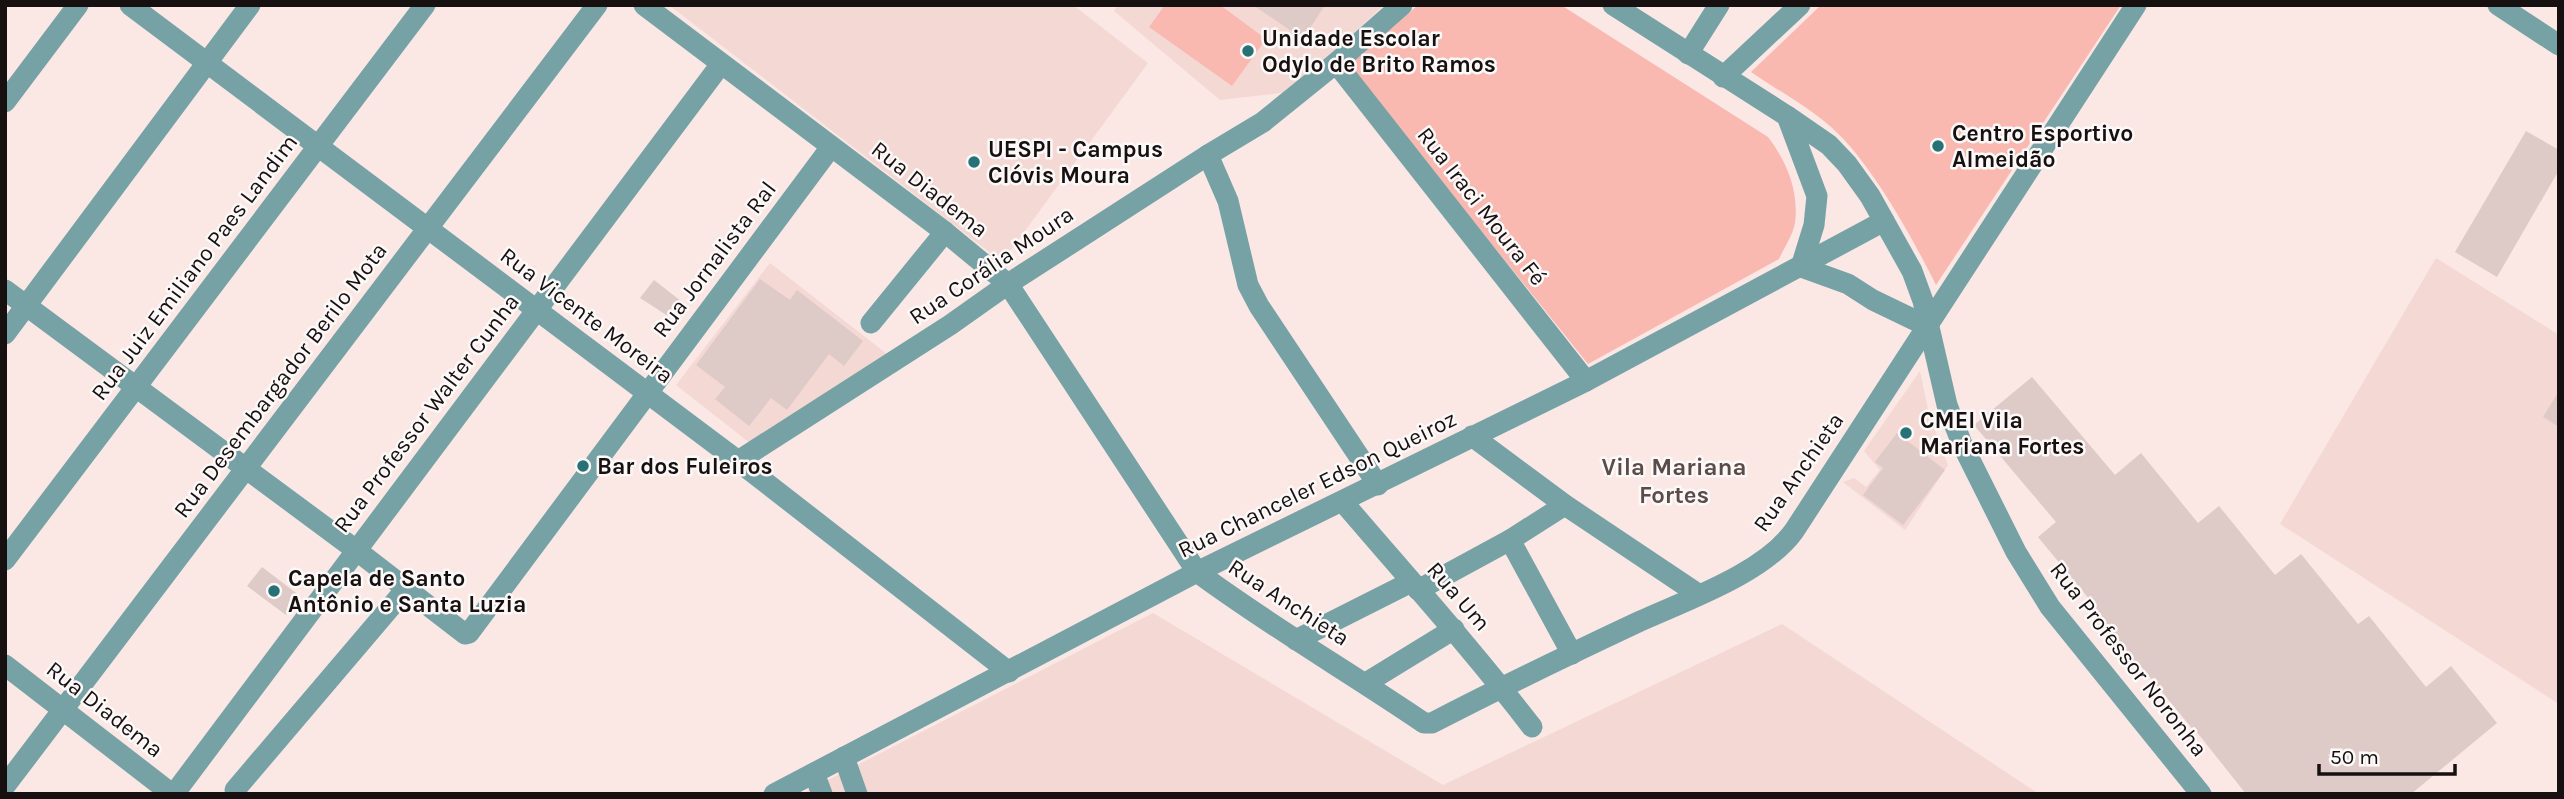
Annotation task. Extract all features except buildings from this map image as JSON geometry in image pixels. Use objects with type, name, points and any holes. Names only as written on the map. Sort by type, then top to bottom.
[{"type":"street","points":[[5,102],[78,5]]},
{"type":"street","name":"Rua Vicente Moreira","points":[[130,5],[738,461],[1009,672]]},
{"type":"street","points":[[5,334],[250,5]]},
{"type":"street","name":"Rua Juiz Emiliano Paes Landim","points":[[5,560],[425,5]]},
{"type":"street","name":"Rua Desembargador Berilo Mota","points":[[5,786],[597,5]]},
{"type":"street","name":"Rua Diadema","points":[[645,5],[945,232],[1008,284],[1197,572]]},
{"type":"street","name":"Rua Corália Moura","points":[[738,461],[950,325],[1008,284],[1263,122],[1402,5]]},
{"type":"street","name":"Rua Professor Noronha","points":[[1613,5],[1787,116],[1829,145],[1847,164],[1912,271],[1923,301],[1947,405],[1956,431],[2016,552],[2050,607],[2201,794]]},
{"type":"street","points":[[1688,54],[1719,5]]},
{"type":"street","points":[[1723,77],[1800,5]]},
{"type":"street","name":"Rua Anchieta","points":[[1197,572],[1424,723],[1432,723],[1501,687],[1718,586],[1762,562],[1788,539],[2136,5]]},
{"type":"street","points":[[2498,5],[2529,14],[2559,45]]},
{"type":"street","name":"Rua Iraci Moura Fé","points":[[1336,63],[1586,381]]},
{"type":"street","name":"Rua Professor Walter Cunha","points":[[173,794],[721,64]]},
{"type":"street","points":[[1787,116],[1817,196],[1814,225],[1801,267],[1848,284],[1927,326]]},
{"type":"street","name":"Rua Jornalista Ral","points":[[406,589],[462,634],[469,633],[831,147]]},
{"type":"street","points":[[1208,155],[1228,201],[1239,254],[1253,296],[1265,318],[1378,485]]},
{"type":"street","name":"Rua Chanceler Edson Queiroz","points":[[774,794],[1197,572],[1586,381],[1884,221]]},
{"type":"street","points":[[871,323],[945,232]]},
{"type":"street","points":[[5,289],[406,589],[235,790]]},
{"type":"street","points":[[1472,436],[1565,505],[1698,594]]},
{"type":"street","name":"Rua Um","points":[[1343,502],[1454,629],[1532,726]]},
{"type":"street","points":[[1296,640],[1510,540],[1565,505]]},
{"type":"street","points":[[1510,540],[1572,654]]},
{"type":"street","points":[[1366,683],[1454,629]]},
{"type":"street","name":"Rua Diadema","points":[[5,665],[173,794]]},
{"type":"street","points":[[844,757],[857,794]]},
{"type":"street","points":[[814,773],[822,794]]},
{"type":"shaded area","name":"UESPI - Campus Clóvis Moura","points":[[669,5],[1073,5],[1148,63],[1002,262]]},
{"type":"shaded area","name":"Unidade Escolar Odylo de Brito Ramos","points":[[1118,5],[1384,5],[1289,92],[1220,100],[1114,11]]},
{"type":"shaded area","points":[[1165,5],[1220,5],[1266,39],[1232,86],[1149,27]]},
{"type":"shaded area","points":[[1418,5],[1561,5],[1768,137],[1781,156],[1790,177],[1796,211],[1794,228],[1779,259],[1588,364],[1348,65]]},
{"type":"shaded area","name":"Centro Esportivo Almeidão","points":[[1821,5],[2121,5],[1936,285],[1890,201],[1846,142],[1812,112],[1751,72]]},
{"type":"shaded area","points":[[2436,258],[2559,335],[2559,704],[2280,524]]},
{"type":"shaded area","points":[[770,263],[887,354],[750,443],[676,385]]},
{"type":"shaded area","name":"CMEI Vila Mariana Fortes","points":[[1920,371],[1929,414],[1948,465],[1905,530],[1843,482],[1854,478],[1866,487],[1880,470],[1864,451]]},
{"type":"shaded area","points":[[1153,613],[1443,785],[1782,624],[2039,794],[801,794]]},
{"type":"place","name":"Unidade Escolar Odylo de Brito Ramos","points":[[1248,51]]},
{"type":"place","name":"Centro Esportivo Almeidão","points":[[1938,146]]},
{"type":"place","name":"UESPI - Campus Clóvis Moura","points":[[974,162]]},
{"type":"place","name":"CMEI Vila Mariana Fortes","points":[[1906,433]]},
{"type":"place","name":"Bar dos Fuleiros","points":[[583,466]]},
{"type":"place","name":"Capela de Santo Antônio e Santa Luzia","points":[[274,591]]},
{"type":"district","name":"Vila Mariana Fortes","points":[[1674,481]]}]
